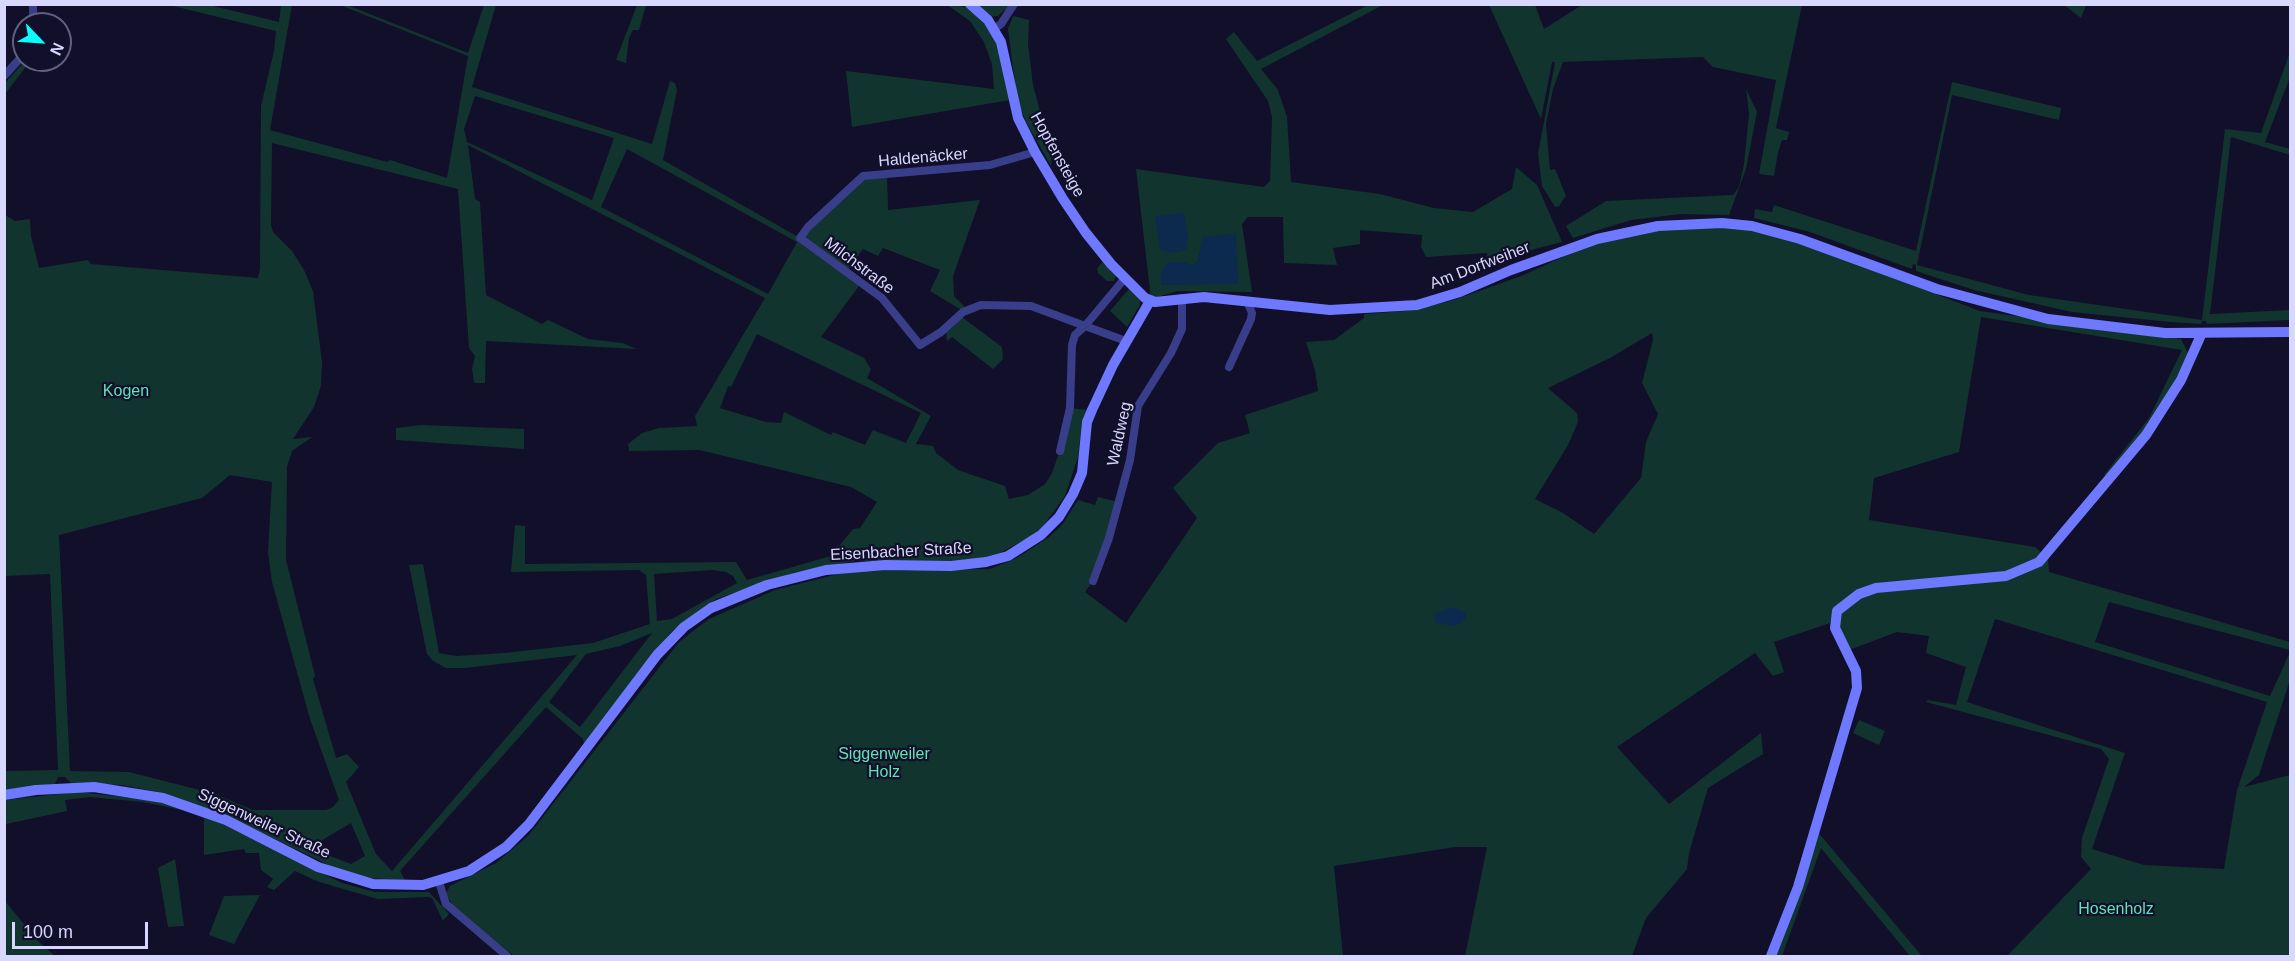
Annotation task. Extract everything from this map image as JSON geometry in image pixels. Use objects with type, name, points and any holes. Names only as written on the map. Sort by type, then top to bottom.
[{"type":"street","name":"Hopfensteige","points":[[970,4],[984,15],[1001,42],[1018,118],[1035,152],[1086,233],[1125,278],[1150,301]]},
{"type":"street","points":[[994,29],[1001,24],[1014,4]]},
{"type":"street","name":"Haldenäcker","points":[[801,238],[808,227],[863,176],[990,165],[1035,152]]},
{"type":"street","name":"Am Dorfweiher","points":[[1150,301],[1160,303],[1182,298],[1216,297],[1338,310],[1417,305],[1460,292],[1580,245],[1626,232],[1658,226],[1722,223],[1752,226],[1800,238],[1936,289],[2012,311],[2104,328],[2201,335],[2290,332]]},
{"type":"street","name":"Milchstraße","points":[[801,238],[876,293],[920,345],[941,332],[963,312],[981,305],[1031,306],[1084,326]]},
{"type":"street","points":[[1060,451],[1070,408],[1072,345],[1075,335],[1125,278]]},
{"type":"street","name":"Waldweg","points":[[1093,581],[1109,538],[1130,460],[1138,406],[1171,353],[1182,329],[1182,298]]},
{"type":"street","name":"Eisenbacher Straße","points":[[439,882],[483,863],[516,838],[657,655],[684,627],[711,608],[767,585],[826,570],[853,566],[951,566],[986,562],[1008,556],[1041,535],[1059,517],[1073,494],[1084,464],[1089,418],[1126,341],[1150,301]]},
{"type":"street","points":[[1229,367],[1251,319],[1252,313],[1247,301]]},
{"type":"street","points":[[1084,326],[1126,341]]},
{"type":"street","points":[[1771,957],[1798,887],[1857,688],[1856,671],[1835,628],[1837,611],[1859,594],[1876,588],[2006,576],[2039,562],[2146,435],[2181,380],[2201,335]]},
{"type":"street","name":"Siggenweiler Straße","points":[[4,795],[76,787],[140,793],[204,811],[318,867],[356,880],[399,886],[439,882]]},
{"type":"street","points":[[439,882],[446,904],[507,957]]},
{"type":"green space","name":"Kogen","points":[[169,5],[209,5],[279,22],[281,5],[292,5],[270,130],[387,162],[390,160],[447,178],[468,56],[340,5],[347,5],[468,53],[484,5],[496,5],[472,87],[652,144],[670,81],[675,83],[677,90],[663,160],[800,238],[860,178],[887,175],[888,210],[980,200],[953,276],[954,296],[965,307],[963,311],[930,291],[940,270],[883,248],[878,256],[863,249],[847,271],[862,282],[821,337],[864,358],[871,369],[867,378],[931,416],[916,444],[933,446],[936,453],[958,470],[1005,486],[1009,499],[1028,495],[1045,484],[1052,473],[1064,439],[1070,408],[1087,410],[1082,421],[1078,457],[1065,496],[1044,525],[1033,535],[1000,553],[978,559],[949,561],[854,561],[796,572],[716,599],[672,631],[584,744],[583,739],[546,707],[400,871],[405,880],[366,878],[341,871],[219,812],[158,792],[122,785],[71,783],[65,777],[58,777],[55,784],[5,790],[5,771],[58,770],[50,574],[5,576],[5,215],[15,221],[30,219],[31,236],[39,268],[88,260],[91,264],[258,278],[260,269],[261,106],[274,51],[276,31]],"holes":[[[475,96],[614,138],[592,200],[467,142],[464,129]],[[272,143],[458,189],[469,348],[475,356],[472,369],[474,383],[485,383],[486,341],[637,349],[622,343],[588,339],[548,320],[542,324],[486,295],[480,202],[475,199],[468,145],[765,298],[695,416],[697,426],[659,428],[642,433],[628,444],[629,451],[699,450],[851,487],[877,502],[860,528],[853,529],[831,556],[747,580],[736,562],[525,564],[525,526],[515,525],[511,572],[639,570],[646,575],[650,624],[593,643],[504,653],[456,656],[439,653],[423,564],[409,565],[427,654],[433,661],[446,668],[465,668],[577,655],[392,871],[376,854],[346,782],[359,767],[347,754],[336,758],[313,679],[315,676],[286,560],[287,467],[292,451],[312,437],[293,439],[314,407],[321,386],[322,362],[313,291],[292,251],[273,232],[271,225]],[[627,149],[797,242],[768,294],[601,207]],[[757,334],[921,413],[906,443],[873,430],[865,445],[833,432],[831,435],[784,412],[781,423],[766,422],[720,408],[728,386],[731,387]],[[230,475],[272,482],[268,552],[272,582],[310,719],[339,800],[333,807],[326,810],[253,810],[215,794],[129,772],[70,771],[59,535],[202,498]],[[713,570],[726,572],[733,576],[737,583],[672,619],[657,621],[654,574]],[[652,633],[580,727],[549,702],[586,654],[620,646]],[[351,823],[365,856],[351,864],[309,848]]]},
{"type":"green space","points":[[637,5],[646,5],[639,30],[633,30],[629,38],[626,63],[616,60]]},
{"type":"green space","points":[[947,5],[968,7],[980,17],[992,34],[999,50],[1010,100],[852,127],[846,71],[994,89],[992,64],[984,42],[970,21]]},
{"type":"green space","points":[[975,5],[1010,5],[998,16],[989,17]]},
{"type":"green space","points":[[1368,5],[1383,5],[1261,69],[1278,90],[1287,117],[1291,182],[1380,194],[1434,208],[1473,212],[1512,189],[1516,167],[1537,185],[1562,242],[1508,256],[1488,267],[1487,253],[1426,257],[1421,247],[1422,235],[1360,230],[1360,244],[1333,248],[1337,265],[1284,263],[1283,217],[1248,217],[1242,224],[1252,292],[1177,291],[1151,299],[1136,169],[1264,187],[1270,181],[1272,117],[1268,101],[1226,39],[1234,32],[1257,61]],"holes":[[[1203,237],[1238,284],[1193,265],[1198,261]]]},
{"type":"green space","points":[[1489,5],[1535,5],[1544,29],[1582,5],[1802,5],[1776,128],[1789,132],[1787,140],[1782,140],[1774,176],[1759,174],[1776,80],[1713,67],[1703,57],[1563,62],[1553,89],[1546,124],[1550,170],[1555,169],[1566,196],[1559,206],[1555,207],[1542,186],[1538,154],[1555,62],[1552,62],[1541,119]]},
{"type":"green space","points":[[2064,5],[2086,5],[2081,18]]},
{"type":"green space","points":[[1013,16],[1029,20],[1028,44],[1033,85],[1052,155],[1051,166],[1026,122],[1017,99],[1008,29]]},
{"type":"green space","points":[[2290,52],[2290,77],[2265,142],[2290,149],[2290,155],[2231,137],[2210,314],[2290,310],[2290,320],[2207,324],[2206,321],[2202,321],[2201,324],[2072,312],[1974,290],[1916,271],[1916,265],[1913,264],[1912,269],[1807,231],[1754,218],[1755,209],[1772,212],[1774,205],[1916,251],[1952,82],[2061,108],[2059,120],[1952,95],[1917,265],[2029,295],[2202,320],[2225,129],[2261,133]]},
{"type":"green space","points":[[15,72],[22,72],[5,94],[5,83]]},
{"type":"green space","points":[[1746,89],[1757,112],[1746,169],[1729,215],[1681,214],[1631,220],[1573,238],[1566,226],[1606,201],[1733,195],[1739,187],[1744,164],[1749,114]]},
{"type":"green space","name":"Siggenweiler Holz","points":[[1686,227],[1732,228],[1779,234],[1980,311],[2181,339],[2188,353],[2179,373],[2147,429],[2109,476],[2104,475],[2149,418],[2182,350],[1981,317],[1959,452],[1874,478],[1869,520],[2035,547],[2048,558],[2049,572],[2290,642],[2290,650],[2109,602],[2095,642],[2270,696],[2290,652],[2290,680],[2259,775],[2244,787],[2290,775],[2290,956],[2007,956],[2091,869],[2081,857],[2082,838],[2109,759],[2101,749],[1926,702],[1928,700],[1956,705],[1966,667],[1926,653],[1929,636],[1897,632],[1849,650],[1832,615],[1830,623],[1774,642],[1784,672],[1773,676],[1755,653],[1617,747],[1669,804],[1761,733],[1763,754],[1708,788],[1689,853],[1687,869],[1646,918],[1632,956],[1465,956],[1487,847],[1455,847],[1334,866],[1343,956],[514,956],[455,909],[449,899],[446,893],[450,886],[496,863],[528,836],[679,642],[709,619],[775,590],[850,571],[990,569],[1017,558],[1049,537],[1062,525],[1078,500],[1095,505],[1098,497],[1118,502],[1093,581],[1085,592],[1126,623],[1197,518],[1173,488],[1218,443],[1250,433],[1245,415],[1318,391],[1315,370],[1306,342],[1334,340],[1364,318],[1364,314],[1405,311],[1451,301],[1521,276],[1583,248],[1633,234]],"holes":[[[1652,333],[1653,340],[1642,383],[1658,414],[1646,442],[1641,478],[1594,534],[1563,513],[1535,499],[1568,445],[1578,422],[1577,413],[1548,388],[1610,358]],[[1995,619],[2267,702],[2237,790],[2224,869],[2144,865],[2092,849],[2125,753],[1967,702]]]},
{"type":"green space","points":[[1102,262],[1116,275],[1114,281],[1107,281],[1098,273],[1097,269]]},
{"type":"green space","points":[[1129,289],[1140,299],[1140,305],[1127,327],[1110,311]]},
{"type":"green space","points":[[962,317],[1002,347],[1003,359],[993,369],[952,337],[947,341],[946,332]]},
{"type":"green space","points":[[421,425],[524,429],[524,449],[396,440],[396,428]]},
{"type":"green space","points":[[1859,720],[1885,731],[1879,745],[1853,733]]},
{"type":"green space","points":[[78,792],[152,800],[204,815],[342,883],[375,892],[429,892],[449,914],[443,921],[432,898],[378,899],[319,882],[295,871],[274,890],[267,887],[273,879],[261,870],[259,853],[246,853],[244,849],[204,855],[204,818],[182,810],[143,802],[90,797],[65,800],[67,811],[6,824],[4,800]]},
{"type":"green space","points":[[1817,831],[1922,956],[1910,956],[1821,848],[1782,956],[1774,956]]},
{"type":"green space","points":[[175,859],[184,926],[168,927],[158,868]]},
{"type":"green space","points":[[260,895],[234,944],[209,935],[224,896]]},
{"type":"green space","points":[[4,900],[38,941],[55,956],[5,956]]},
{"type":"water","points":[[1184,213],[1188,235],[1186,250],[1172,253],[1160,249],[1155,216]]},
{"type":"water","points":[[1236,233],[1238,284],[1161,285],[1161,272],[1168,262],[1184,262],[1193,265],[1198,261],[1202,237]]},
{"type":"water","points":[[1452,607],[1466,612],[1466,618],[1454,626],[1436,623],[1434,616],[1436,613]]},
{"type":"park label","name":"Hosenholz","points":[[2116,910]]}]
